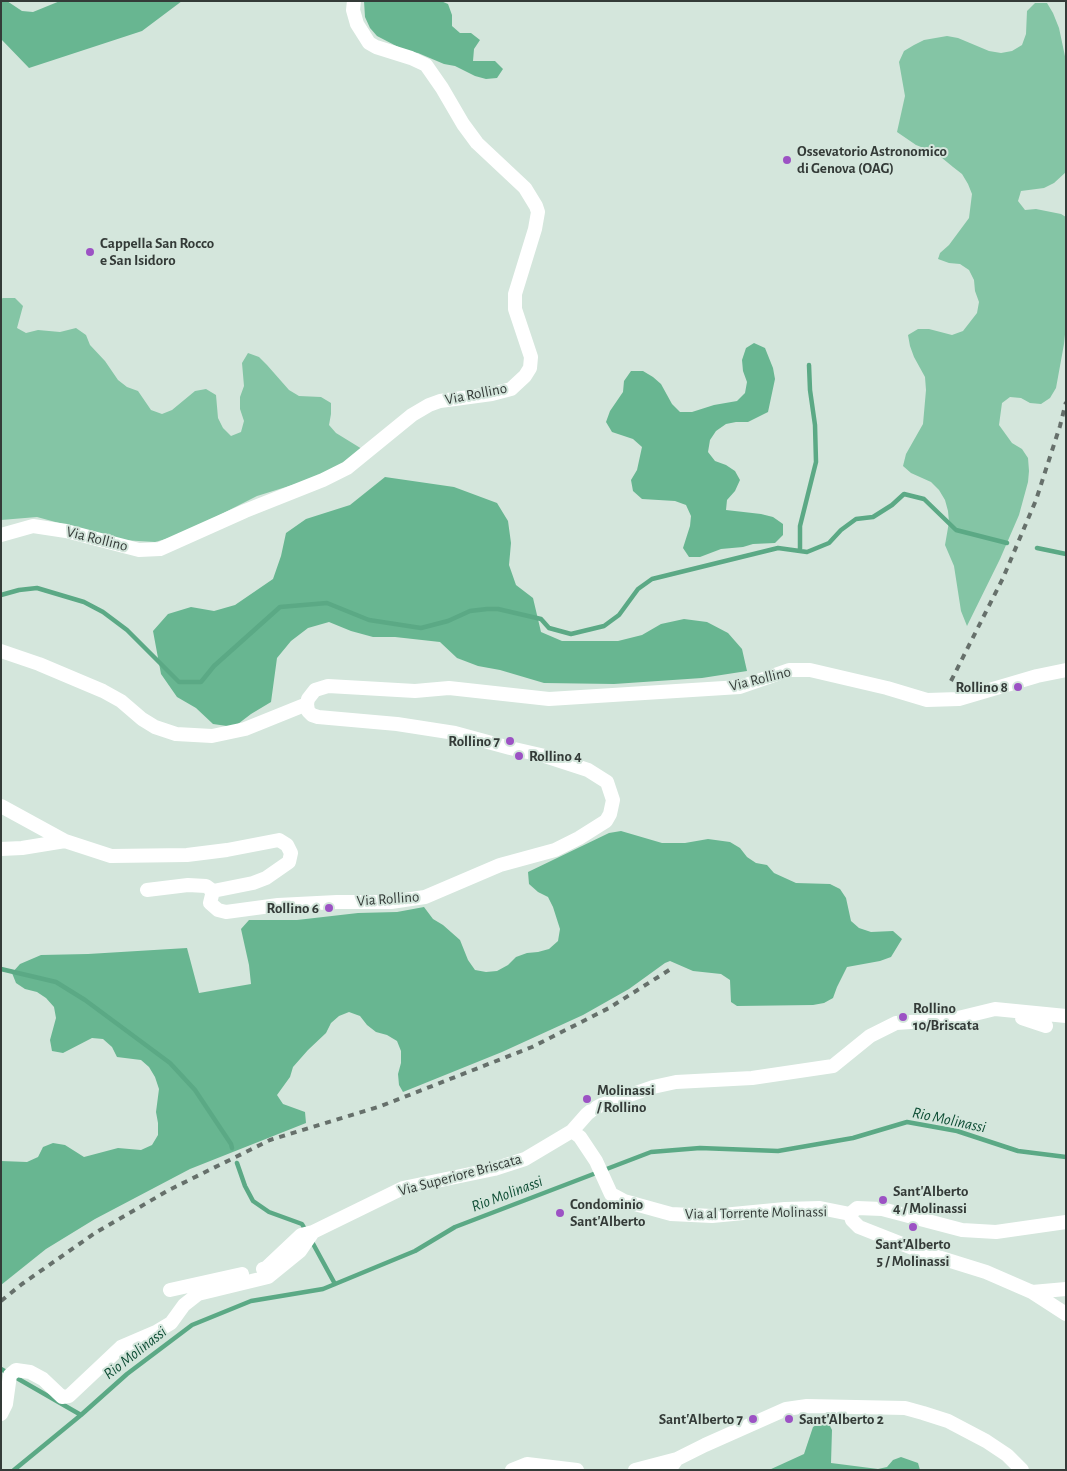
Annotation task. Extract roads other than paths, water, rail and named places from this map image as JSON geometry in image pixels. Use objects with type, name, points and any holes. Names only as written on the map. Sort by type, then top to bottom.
[{"type":"street","name":"Via Rollino","points":[[1,535],[33,526],[66,531],[139,550],[154,550],[168,547],[347,468],[412,415],[429,405],[440,401],[492,394],[510,389],[525,376],[530,368],[530,357],[515,309],[515,294],[535,229],[538,212],[536,206],[525,188],[477,143],[426,65],[369,43],[357,24],[353,10],[354,1]]},
{"type":"street","name":"Via Rollino","points":[[1,651],[39,664],[104,691],[121,701],[142,719],[155,727],[176,734],[212,736],[245,729],[306,704]]},
{"type":"street","name":"Via Rollino","points":[[213,891],[210,903],[218,910],[226,912],[278,905],[391,902],[425,897],[500,865],[555,850],[572,842],[606,821],[613,806],[613,795],[607,782],[588,770],[553,759],[455,733],[397,724],[312,715],[308,711],[306,704],[311,693],[321,687],[415,691],[450,688],[549,700],[740,687],[789,670],[810,670],[867,683],[927,700],[958,700],[1038,676],[1066,670]]},
{"type":"street","points":[[1,806],[65,841],[111,856],[187,855],[279,840],[289,849],[289,862],[266,878],[254,883],[213,891],[206,886],[188,885],[147,890]]},
{"type":"street","points":[[1,849],[22,848],[65,841]]},
{"type":"street","points":[[576,1134],[587,1114],[592,1110],[601,1105],[653,1087],[676,1082],[752,1078],[833,1066],[870,1036],[896,1023],[954,1019],[995,1009],[1066,1016]]},
{"type":"street","points":[[995,1009],[1046,1026]]},
{"type":"street","name":"Via al Torrente Molinassi","points":[[576,1134],[596,1161],[611,1194],[624,1201],[671,1214],[712,1216],[785,1209],[820,1208],[850,1214]]},
{"type":"street","name":"Via Superiore Briscata","points":[[1,1414],[6,1404],[10,1375],[16,1370],[30,1372],[44,1379],[62,1397],[69,1396],[121,1347],[156,1332],[171,1323],[184,1305],[198,1294],[268,1276],[300,1251],[313,1232],[402,1188],[494,1169],[525,1159],[576,1134]]},
{"type":"street","points":[[1066,1222],[996,1232],[962,1230],[882,1209],[857,1208],[850,1214],[856,1224],[871,1232],[925,1253],[986,1272],[1032,1292],[1066,1314]]},
{"type":"street","points":[[170,1290],[266,1268],[301,1235],[313,1232]]},
{"type":"street","points":[[1032,1292],[1066,1289]]},
{"type":"street","points":[[636,1470],[673,1464],[786,1409],[807,1406],[904,1408],[948,1421],[986,1441],[1022,1470]]},
{"type":"street","points":[[512,1470],[528,1464],[577,1470]]},
{"type":"waterway","points":[[800,551],[800,526],[816,462],[815,425],[809,365]]},
{"type":"waterway","points":[[1,595],[37,588],[84,602],[103,612],[127,630],[179,682],[201,682],[214,666],[280,607],[327,603],[369,620],[421,628],[448,621],[470,611],[498,609],[541,619],[549,628],[571,634],[604,626],[619,615],[638,589],[652,579],[778,548],[807,552],[829,543],[841,530],[856,519],[873,517],[892,505],[904,494],[924,499],[956,530],[1007,543]]},
{"type":"waterway","points":[[1037,548],[1066,554]]},
{"type":"waterway","points":[[1,969],[56,982],[85,1000],[170,1063],[195,1090],[232,1148]]},
{"type":"waterway","name":"Rio Molinassi","points":[[14,1470],[127,1374],[192,1325],[251,1301],[323,1289],[415,1251],[455,1227],[651,1152],[700,1148],[778,1151],[853,1138],[907,1122],[957,1131],[1018,1151],[1066,1157]]},
{"type":"waterway","points":[[237,1163],[245,1186],[253,1201],[269,1212],[302,1224],[306,1231]]},
{"type":"waterway","points":[[311,1240],[335,1284]]},
{"type":"waterway","points":[[1,1369],[81,1415]]},
{"type":"railway","points":[[951,681],[1003,578],[1036,500],[1066,402]]},
{"type":"railway","points":[[1,1301],[95,1233],[169,1190],[270,1140],[381,1106],[532,1047],[609,1008],[674,967]]},
{"type":"place","name":"Ossevatorio Astronomico di Genova (OAG)","points":[[787,160]]},
{"type":"place","name":"Cappella San Rocco e San Isidoro","points":[[90,252]]},
{"type":"place","name":"Rollino 8","points":[[1018,687]]},
{"type":"place","name":"Rollino 7","points":[[510,741]]},
{"type":"place","name":"Rollino 4","points":[[519,756]]},
{"type":"place","name":"Rollino 6","points":[[329,908]]},
{"type":"place","name":"Rollino 10/Briscata","points":[[903,1017]]},
{"type":"place","name":"Molinassi / Rollino","points":[[587,1099]]},
{"type":"place","name":"Sant'Alberto 4 / Molinassi","points":[[883,1200]]},
{"type":"place","name":"Condominio Sant'Alberto","points":[[560,1213]]},
{"type":"place","name":"Sant'Alberto 5 / Molinassi","points":[[913,1227]]},
{"type":"place","name":"Sant'Alberto 7","points":[[753,1419]]},
{"type":"place","name":"Sant'Alberto 2","points":[[789,1419]]}]
